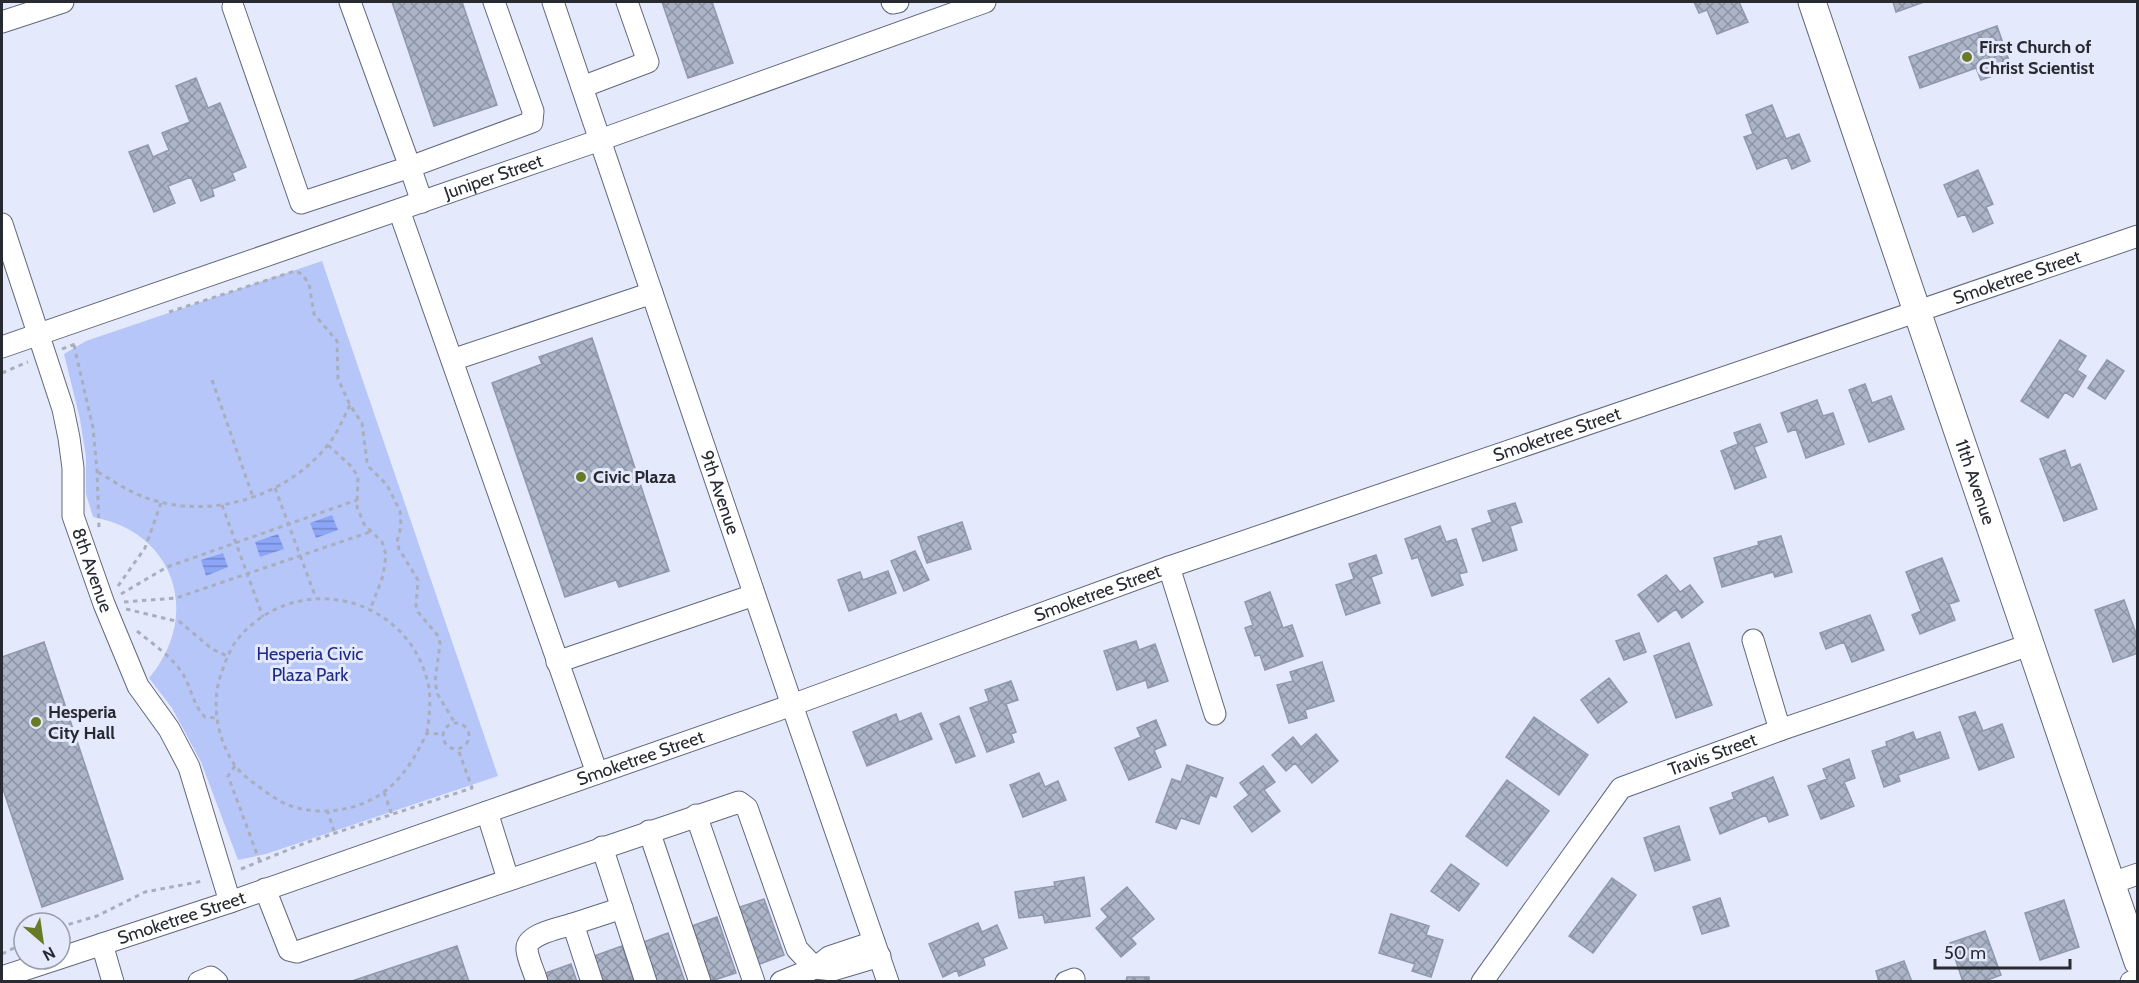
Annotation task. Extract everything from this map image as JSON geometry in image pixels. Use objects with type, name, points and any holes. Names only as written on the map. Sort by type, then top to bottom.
[{"type":"main road","name":"11th Avenue","points":[[1812,2],[2109,884],[2138,962]]},
{"type":"street","points":[[2,22],[63,2]]},
{"type":"street","points":[[350,2],[422,202]]},
{"type":"street","points":[[238,3],[302,202],[410,167],[532,122],[533,111],[494,2]]},
{"type":"street","name":"9th Avenue","points":[[553,2],[754,595],[888,981]]},
{"type":"street","points":[[582,87],[648,62],[627,2]]},
{"type":"street","points":[[892,2],[898,2]]},
{"type":"street","name":"Juniper Street","points":[[2,346],[600,140],[984,2]]},
{"type":"street","points":[[399,210],[597,773]]},
{"type":"street","name":"8th Avenue","points":[[2,224],[63,410],[73,468],[73,516],[104,604],[138,686],[169,729],[189,768],[230,902]]},
{"type":"street","name":"Smoketree Street","points":[[72,954],[230,902],[792,705],[1169,567],[2138,236]]},
{"type":"street","points":[[452,360],[652,293]]},
{"type":"street","points":[[1169,567],[1215,714]]},
{"type":"street","points":[[557,662],[754,595]]},
{"type":"street","points":[[1753,640],[1780,730]]},
{"type":"street","name":"Travis Street","points":[[1482,981],[1621,788],[1780,730],[2029,645]]},
{"type":"street","points":[[265,889],[289,950],[297,952],[739,802],[747,808],[797,949],[815,968]]},
{"type":"street","points":[[487,812],[508,879]]},
{"type":"street","points":[[696,815],[754,981]]},
{"type":"street","points":[[649,831],[700,981]]},
{"type":"street","points":[[602,847],[646,981]]},
{"type":"street","points":[[2109,884],[2138,874]]},
{"type":"street","points":[[537,981],[526,949],[527,943],[533,937],[622,908]]},
{"type":"street","points":[[573,924],[592,981]]},
{"type":"street","points":[[102,944],[113,981]]},
{"type":"street","points":[[781,981],[815,968],[829,957],[877,949]]},
{"type":"street","name":"Smoketree Street","points":[[2,977],[20,971]]},
{"type":"street","points":[[199,981],[211,977],[217,981]]},
{"type":"street","points":[[2131,981],[2138,979]]},
{"type":"path","points":[[161,314],[295,271],[302,274],[309,284],[314,314],[337,341],[338,380],[362,423],[367,462],[387,485],[400,510],[397,542],[418,580],[416,606],[418,612],[439,637],[435,682],[438,695],[455,723]]},
{"type":"path","points":[[2,373],[83,340]]},
{"type":"path","points":[[212,380],[253,497]]},
{"type":"path","points":[[98,471],[130,491],[161,502],[184,506],[222,505],[253,497],[275,488],[299,472],[328,445],[350,405]]},
{"type":"path","points":[[328,445],[352,467],[358,477],[357,507],[370,532],[382,542],[386,555],[383,576],[370,610]]},
{"type":"path","points":[[275,488],[316,598]]},
{"type":"path","points":[[104,604],[167,567],[357,500]]},
{"type":"path","points":[[104,604],[146,548],[161,502]]},
{"type":"path","points":[[222,505],[249,573],[263,617]]},
{"type":"path","points":[[104,604],[176,598],[370,532]]},
{"type":"path","points":[[316,598],[339,599],[387,619],[406,637],[421,662],[429,688],[430,714],[426,733],[414,759],[399,779],[384,792],[344,809],[310,810],[293,806],[273,797],[235,766],[226,750],[216,718],[219,682],[227,656],[236,642],[263,617],[289,605],[316,598]]},
{"type":"path","points":[[104,604],[180,622],[212,649],[227,656]]},
{"type":"path","points":[[131,626],[178,666],[186,679],[197,710],[205,717],[216,718]]},
{"type":"path","points":[[455,723],[463,725],[468,732],[468,741],[458,748],[447,745],[443,734],[447,726],[455,723]]},
{"type":"path","points":[[426,733],[443,734]]},
{"type":"path","points":[[72,923],[97,916],[145,892],[205,881],[305,843],[472,788],[458,748]]},
{"type":"path","points":[[235,766],[228,776],[260,862]]},
{"type":"path","points":[[384,792],[392,815]]},
{"type":"path","points":[[327,810],[335,834]]},
{"type":"green space","name":"Hesperia Civic Plaza Park","points":[[322,261],[498,776],[266,854],[238,860],[201,762],[172,708],[149,678],[165,654],[174,628],[176,603],[172,580],[161,558],[144,540],[121,526],[93,517],[86,494],[86,457],[80,419],[64,354],[86,341]]},
{"type":"shaded area","points":[[332,515],[338,530],[316,538],[310,523]]},
{"type":"shaded area","points":[[278,534],[284,549],[260,557],[255,542]]},
{"type":"shaded area","points":[[223,553],[228,567],[206,576],[201,560]]},
{"type":"building","points":[[392,2],[462,2],[497,105],[434,126]]},
{"type":"building","points":[[662,2],[712,2],[733,63],[688,78]]},
{"type":"building","points":[[1694,2],[1739,2],[1748,22],[1717,34],[1707,10],[1699,13]]},
{"type":"building","points":[[1893,2],[1924,2],[1896,12]]},
{"type":"building","points":[[1997,26],[2012,69],[1981,80],[1976,68],[1920,88],[1909,57]]},
{"type":"building","points":[[196,78],[208,108],[220,103],[246,167],[232,173],[235,180],[212,189],[214,196],[201,201],[191,177],[168,186],[175,203],[154,212],[129,152],[148,145],[153,157],[169,150],[162,133],[190,122],[176,86]]},
{"type":"building","points":[[1772,105],[1786,139],[1799,134],[1810,161],[1792,169],[1787,157],[1757,169],[1744,137],[1753,134],[1746,115]]},
{"type":"building","points":[[1978,170],[1993,204],[1986,207],[1993,223],[1973,232],[1965,214],[1958,217],[1944,185]]},
{"type":"building","name":"Civic Plaza","points":[[592,338],[669,571],[619,587],[616,580],[565,597],[492,383],[542,364],[539,357]]},
{"type":"building","points":[[2060,340],[2086,356],[2077,370],[2086,376],[2073,397],[2065,392],[2048,418],[2021,401]]},
{"type":"building","points":[[2107,360],[2124,371],[2105,399],[2088,388]]},
{"type":"building","points":[[1865,384],[1872,403],[1891,396],[1904,429],[1869,442],[1849,390]]},
{"type":"building","points":[[1817,400],[1823,416],[1833,413],[1844,444],[1806,458],[1796,429],[1788,432],[1781,413]]},
{"type":"building","points":[[1760,424],[1767,442],[1754,447],[1766,477],[1735,489],[1721,451],[1738,444],[1734,433]]},
{"type":"building","points":[[2065,450],[2071,468],[2080,464],[2097,509],[2064,521],[2040,459]]},
{"type":"building","points":[[1515,503],[1522,522],[1510,526],[1517,550],[1483,561],[1472,529],[1492,522],[1488,511]]},
{"type":"building","points":[[962,522],[971,549],[927,563],[918,537]]},
{"type":"building","points":[[1440,526],[1446,542],[1456,539],[1467,572],[1459,574],[1463,585],[1432,596],[1418,557],[1412,559],[1405,539]]},
{"type":"building","points":[[1781,536],[1792,572],[1775,577],[1773,572],[1722,587],[1714,558]]},
{"type":"building","points":[[915,551],[929,580],[904,591],[891,561]]},
{"type":"building","points":[[1376,555],[1382,573],[1371,577],[1380,603],[1346,615],[1336,585],[1354,579],[1349,564]]},
{"type":"building","points":[[1942,558],[1959,601],[1949,604],[1955,620],[1920,634],[1912,615],[1921,611],[1906,572]]},
{"type":"building","points":[[888,571],[896,593],[849,611],[838,580],[860,572],[863,580]]},
{"type":"building","points":[[1666,575],[1680,592],[1690,585],[1703,602],[1682,618],[1676,609],[1658,622],[1638,595]]},
{"type":"building","points":[[1270,592],[1283,628],[1292,625],[1303,656],[1265,670],[1260,655],[1255,656],[1245,628],[1253,625],[1245,602]]},
{"type":"building","points":[[2124,600],[2138,639],[2138,653],[2113,662],[2095,610]]},
{"type":"building","points":[[1870,615],[1884,650],[1852,662],[1844,642],[1826,649],[1820,633]]},
{"type":"building","points":[[1639,633],[1646,652],[1624,660],[1616,641]]},
{"type":"building","points":[[1136,641],[1139,650],[1155,644],[1168,681],[1148,688],[1146,680],[1117,690],[1104,651]]},
{"type":"building","name":"Hesperia City Hall","points":[[44,642],[123,879],[42,907],[2,786],[2,657]]},
{"type":"building","points":[[1689,643],[1712,705],[1676,718],[1654,656]]},
{"type":"building","points":[[1322,662],[1334,701],[1305,710],[1307,718],[1289,723],[1277,685],[1293,681],[1290,672]]},
{"type":"building","points":[[1609,678],[1627,702],[1598,723],[1581,700]]},
{"type":"building","points":[[1011,681],[1018,700],[1006,704],[1016,732],[1011,734],[1014,742],[987,752],[970,708],[989,701],[985,690]]},
{"type":"building","points":[[1975,712],[1983,731],[2002,724],[2014,757],[1979,770],[1959,717]]},
{"type":"building","points":[[921,713],[932,739],[867,766],[853,732],[896,714],[899,722]]},
{"type":"building","points":[[959,716],[975,756],[956,763],[940,724]]},
{"type":"building","points":[[1534,717],[1588,755],[1559,795],[1506,757]]},
{"type":"building","points":[[1156,720],[1166,745],[1154,750],[1161,767],[1129,780],[1115,748],[1141,737],[1137,728]]},
{"type":"building","points":[[1913,732],[1916,740],[1940,732],[1949,758],[1898,775],[1900,781],[1884,787],[1872,751],[1887,746],[1886,742]]},
{"type":"building","points":[[1316,734],[1338,761],[1312,783],[1295,763],[1286,771],[1272,755],[1293,737],[1301,747]]},
{"type":"building","points":[[1849,759],[1855,778],[1844,782],[1854,806],[1821,819],[1808,786],[1827,779],[1823,769]]},
{"type":"building","points":[[1187,765],[1223,778],[1216,797],[1210,795],[1199,824],[1181,818],[1176,829],[1156,822],[1172,779],[1181,782]]},
{"type":"building","points":[[1263,766],[1275,782],[1264,790],[1280,811],[1252,832],[1234,807],[1249,795],[1240,783]]},
{"type":"building","points":[[1039,773],[1045,787],[1058,781],[1066,800],[1023,817],[1010,785]]},
{"type":"building","points":[[1773,777],[1788,815],[1769,822],[1766,815],[1720,834],[1710,808],[1734,799],[1732,793]]},
{"type":"building","points":[[1507,780],[1549,811],[1507,866],[1466,836]]},
{"type":"building","points":[[1679,826],[1690,860],[1655,871],[1644,838]]},
{"type":"building","points":[[1451,864],[1479,884],[1459,911],[1431,891]]},
{"type":"building","points":[[1084,877],[1090,916],[1045,923],[1043,915],[1019,918],[1015,892],[1055,886],[1054,882]]},
{"type":"building","points":[[1612,878],[1636,895],[1593,953],[1569,936]]},
{"type":"building","points":[[1127,887],[1154,919],[1131,938],[1136,944],[1121,957],[1096,928],[1108,917],[1101,909]]},
{"type":"building","points":[[1720,898],[1729,926],[1702,934],[1693,907]]},
{"type":"building","points":[[764,899],[784,955],[757,965],[737,908]]},
{"type":"building","points":[[2064,900],[2079,947],[2040,960],[2025,913]]},
{"type":"building","points":[[1391,914],[1429,926],[1426,935],[1443,940],[1431,977],[1412,971],[1415,964],[1379,953]]},
{"type":"building","points":[[717,917],[736,973],[708,982],[689,927]]},
{"type":"building","points":[[978,923],[982,932],[997,925],[1007,948],[983,958],[985,965],[959,976],[957,970],[943,977],[929,944]]},
{"type":"building","points":[[1985,931],[2001,975],[1982,982],[1963,982],[1950,943]]},
{"type":"building","points":[[668,933],[685,982],[654,982],[641,943]]},
{"type":"building","points":[[457,946],[469,982],[349,982]]},
{"type":"building","points":[[622,946],[634,982],[603,982],[594,956]]},
{"type":"building","points":[[1904,961],[1912,982],[1879,982],[1876,971]]},
{"type":"building","points":[[571,964],[577,982],[546,982],[543,974]]},
{"type":"building","points":[[1127,977],[1149,977],[1149,982],[1126,982]]},
{"type":"place","name":"First Church of Christ Scientist","points":[[1967,57]]},
{"type":"place","name":"Civic Plaza","points":[[581,477]]},
{"type":"place","name":"Hesperia City Hall","points":[[36,722]]}]
